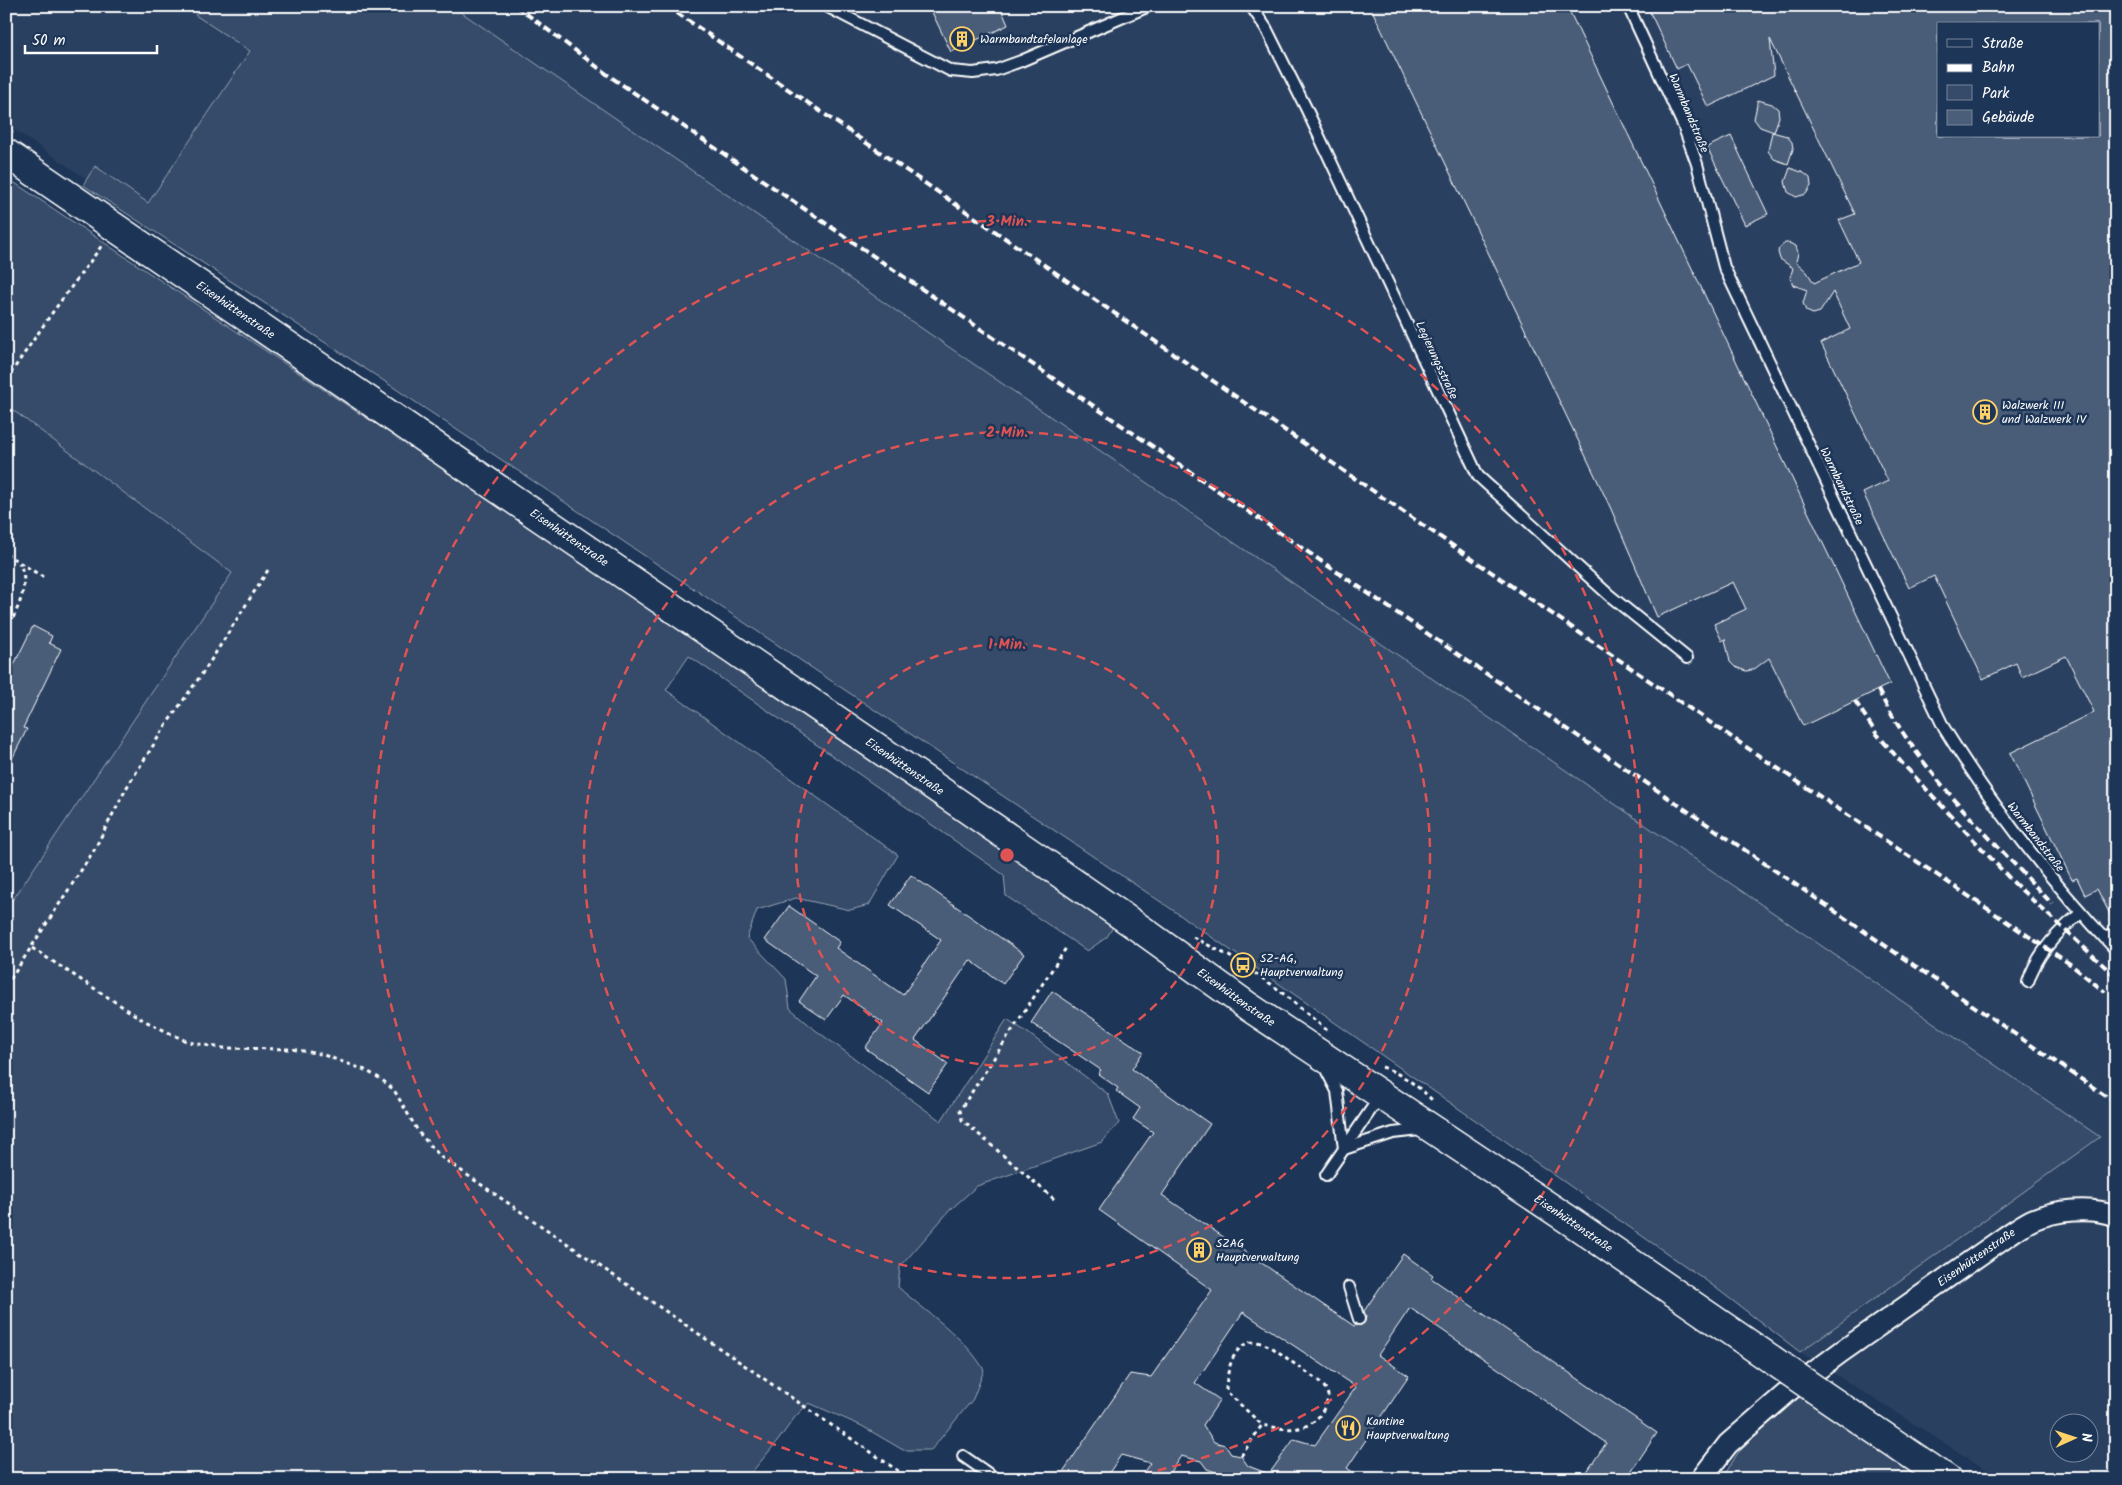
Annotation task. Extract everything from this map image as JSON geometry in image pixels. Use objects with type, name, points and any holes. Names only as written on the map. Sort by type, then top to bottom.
[{"type":"street","name":"Eisenhüttenstraße","points":[[6,153],[951,798],[1137,926],[1249,1007],[1566,1218],[1947,1479]]},
{"type":"street","name":"Eisenhüttenstraße","points":[[1702,1479],[1728,1444],[1790,1390],[2005,1237],[2032,1220],[2055,1213],[2079,1211],[2108,1213],[2116,1216]]},
{"type":"lane","points":[[826,6],[951,71],[972,73],[996,70],[1021,62],[1149,6]]},
{"type":"lane","name":"Legierungsstraße","points":[[1251,6],[1266,28],[1306,108],[1478,476],[1608,595],[1688,658]]},
{"type":"lane","name":"Warmbandstraße","points":[[1628,6],[1683,125],[1697,164],[1724,267],[1944,728],[1971,770],[2039,865],[2116,950]]},
{"type":"lane","points":[[2028,982],[2033,966],[2046,948],[2081,913]]},
{"type":"lane","points":[[2105,938],[2116,933]]},
{"type":"lane","points":[[1317,1052],[1337,1091],[1344,1148]]},
{"type":"lane","points":[[1326,1175],[1382,1094]]},
{"type":"lane","points":[[1344,1148],[1412,1129],[1434,1131]]},
{"type":"lane","points":[[1349,1287],[1359,1319]]},
{"type":"lane","points":[[963,1456],[996,1479]]},
{"type":"path","points":[[6,380],[52,312],[115,227]]},
{"type":"path","points":[[6,554],[43,576]]},
{"type":"path","points":[[6,632],[25,581],[24,570],[19,563]]},
{"type":"path","points":[[6,986],[93,852],[127,787],[268,570]]},
{"type":"path","points":[[32,948],[143,1020],[188,1042],[222,1048],[291,1050],[321,1054],[345,1062],[381,1079],[394,1090],[419,1133],[441,1157],[910,1479]]},
{"type":"path","points":[[1054,1198],[962,1120],[960,1110],[1066,948]]},
{"type":"path","points":[[1254,1341],[1265,1344],[1317,1380],[1327,1390],[1328,1400],[1320,1415],[1307,1426],[1285,1430],[1262,1425],[1226,1392],[1226,1375],[1232,1359],[1243,1346],[1254,1341]]},
{"type":"path","points":[[1241,1456],[1262,1425]]},
{"type":"shaded area","points":[[6,6],[222,6],[262,32],[139,215],[6,124]]},
{"type":"shaded area","points":[[452,6],[2116,6],[2116,1479],[2001,1479],[1800,1352],[2100,1137]]},
{"type":"shaded area","points":[[6,405],[232,573],[6,910]]},
{"type":"green space","points":[[202,6],[452,6],[2100,1137],[1800,1352],[1704,1279],[1164,904],[378,377],[83,185],[95,166],[148,203],[250,51],[195,15]]},
{"type":"green space","points":[[6,177],[357,412],[434,458],[1113,927],[1107,937],[1087,951],[1006,896],[1004,875],[689,656],[666,690],[898,855],[869,905],[850,910],[796,898],[757,910],[747,938],[786,979],[790,1008],[814,1029],[941,1121],[1007,1019],[1108,1094],[1119,1123],[1102,1142],[977,1186],[950,1210],[900,1267],[898,1287],[956,1336],[984,1370],[973,1399],[931,1450],[903,1450],[862,1426],[809,1403],[795,1417],[746,1479],[6,1479],[6,910],[232,573],[6,405]]},
{"type":"green space","points":[[1801,1393],[1924,1479],[1722,1479],[1739,1451]]},
{"type":"building","name":"Warmbandtafelanlage","points":[[929,6],[1000,6],[1008,25],[951,52]]},
{"type":"building","points":[[1370,6],[1567,6],[1890,684],[1803,726],[1769,658],[1753,670],[1746,671],[1735,667],[1730,662],[1725,639],[1722,641],[1714,624],[1746,609],[1733,582],[1657,617],[1611,509]]},
{"type":"building","name":"Walzwerk III und Walzwerk IV","points":[[1647,6],[2116,6],[2116,926],[2097,889],[2085,895],[2077,878],[2072,880],[2010,753],[2094,712],[2066,656],[2022,677],[2016,663],[1983,679],[1934,576],[1909,588],[1863,493],[1888,481],[1821,343],[1850,329],[1833,292],[1820,312],[1813,314],[1806,311],[1803,303],[1807,290],[1793,285],[1790,278],[1793,268],[1780,259],[1778,252],[1779,248],[1785,243],[1796,246],[1798,253],[1796,262],[1807,272],[1814,283],[1859,262],[1839,220],[1855,214],[1770,39],[1774,75],[1708,107],[1687,64],[1677,69]]},
{"type":"building","points":[[1758,100],[1772,104],[1778,109],[1779,117],[1774,132],[1760,127],[1754,119]]},
{"type":"building","points":[[1772,132],[1787,136],[1792,142],[1793,149],[1788,164],[1774,159],[1768,151]]},
{"type":"building","points":[[1731,136],[1768,214],[1745,225],[1707,147]]},
{"type":"building","points":[[1790,168],[1804,173],[1810,178],[1811,186],[1806,194],[1796,197],[1788,192],[1785,182]]},
{"type":"building","points":[[33,626],[52,636],[49,643],[61,649],[23,728],[27,729],[6,771],[6,681]]},
{"type":"building","points":[[911,875],[1024,954],[1003,984],[970,960],[915,1040],[948,1064],[928,1092],[865,1048],[883,1023],[844,995],[826,1020],[799,1001],[816,976],[765,940],[789,906],[840,942],[836,948],[903,995],[941,940],[890,905]]},
{"type":"building","points":[[1052,991],[1143,1052],[1132,1069],[1210,1124],[1162,1195],[1354,1326],[1364,1323],[1366,1317],[1364,1311],[1403,1254],[1433,1275],[1431,1278],[1657,1433],[1626,1479],[1582,1479],[1606,1443],[1410,1308],[1378,1355],[1409,1376],[1347,1468],[1363,1479],[1222,1479],[1218,1473],[1207,1469],[1201,1461],[1181,1456],[1165,1479],[1139,1479],[1150,1463],[1121,1455],[1105,1479],[1058,1479],[1130,1374],[1151,1377],[1212,1290],[1099,1210],[1153,1132],[1133,1119],[1140,1108],[1116,1091],[1118,1088],[1098,1074],[1101,1070],[1031,1023]],"holes":[[[1243,1312],[1356,1387],[1315,1445],[1294,1439],[1269,1474],[1248,1466],[1241,1456],[1231,1454],[1225,1445],[1214,1442],[1203,1425],[1220,1400],[1195,1383]]]},
{"type":"railway","points":[[516,6],[608,75],[2116,1103]]},
{"type":"railway","points":[[667,6],[1743,745],[2070,964],[2105,992]]},
{"type":"railway","points":[[1878,690],[1895,720],[1935,777],[2052,904]]},
{"type":"railway","points":[[1855,701],[1876,733],[1902,763],[2014,883],[2116,977]]},
{"type":"place","name":"Warmbandtafelanlage","points":[[962,39]]},
{"type":"place","name":"Walzwerk III und Walzwerk IV","points":[[1985,412]]},
{"type":"place","name":"SZ-AG, Hauptverwaltung","points":[[1243,965]]},
{"type":"place","name":"SZAG Hauptverwaltung","points":[[1199,1250]]},
{"type":"place","name":"Kantine Hauptverwaltung","points":[[1348,1428]]}]
